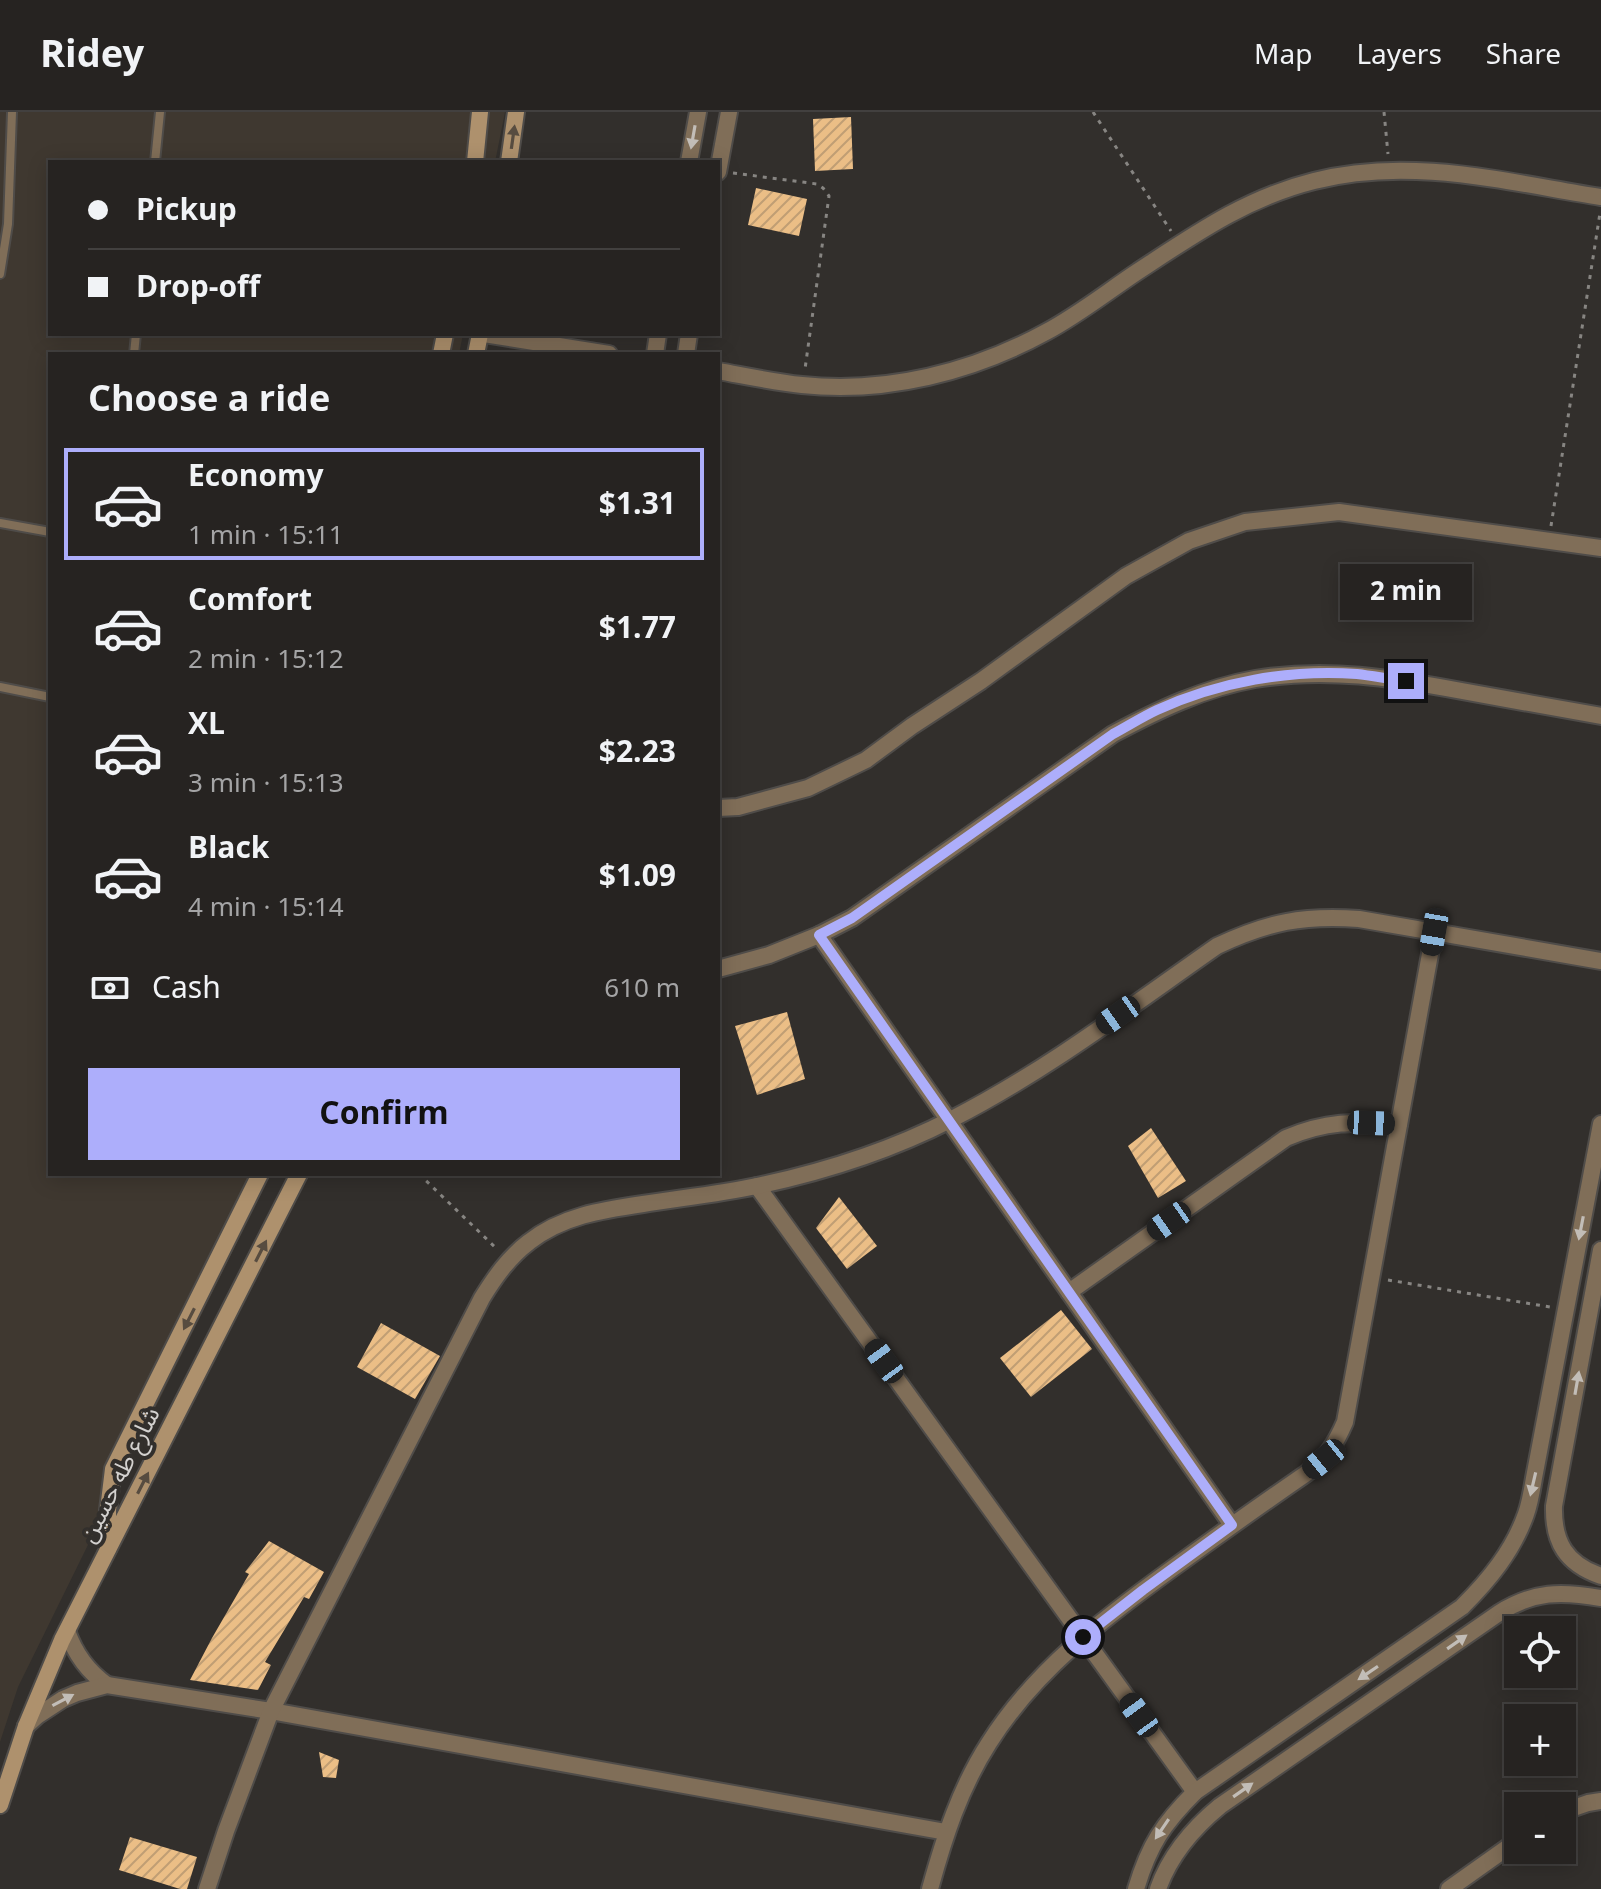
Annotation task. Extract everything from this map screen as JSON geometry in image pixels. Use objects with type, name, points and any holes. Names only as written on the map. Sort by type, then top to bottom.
[{"type":"main road","points":[[475,160],[480,112]]},
{"type":"main road","points":[[509,160],[516,112]]},
{"type":"main road","name":"شارع طه حسين","points":[[108,1552],[108,1510],[113,1469],[259,1176]]},
{"type":"main road","name":"شارع طه حسين","points":[[0,1805],[26,1726],[67,1631],[298,1176]]},
{"type":"street","points":[[689,160],[698,112]]},
{"type":"street","points":[[720,161],[729,112]]},
{"type":"street","points":[[720,371],[803,385],[852,387],[934,376],[973,365],[1049,331],[1222,217],[1279,191],[1315,181],[1389,170],[1447,172],[1601,197]]},
{"type":"street","points":[[495,336],[596,352]]},
{"type":"street","points":[[720,808],[738,807],[808,788],[866,760],[1126,576],[1189,541],[1245,522],[1339,512],[1601,548]]},
{"type":"street","points":[[720,968],[769,955],[852,918],[1113,734],[1158,710],[1205,692],[1254,680],[1305,674],[1356,674],[1601,716]]},
{"type":"street","points":[[207,1889],[271,1711],[482,1298],[508,1261],[529,1242],[577,1216],[604,1209],[757,1186],[831,1167],[950,1121],[1010,1088],[1217,946],[1272,924],[1330,917],[1359,919],[1601,961]]},
{"type":"street","points":[[930,1889],[946,1832],[965,1786],[988,1744],[1015,1705],[1047,1669],[1143,1590],[1307,1473],[1324,1459],[1337,1442],[1345,1422],[1434,932]]},
{"type":"street","points":[[819,935],[1232,1525]]},
{"type":"street","points":[[1069,1292],[1286,1138],[1304,1130],[1343,1122],[1399,1124]]},
{"type":"street","points":[[1136,1889],[1155,1839],[1172,1815],[1195,1792],[1462,1607],[1489,1580],[1510,1549],[1526,1514],[1534,1478],[1601,1124]]},
{"type":"street","points":[[757,1186],[1195,1792]]},
{"type":"street","points":[[1601,1250],[1554,1506],[1554,1524],[1559,1542],[1569,1557],[1582,1568],[1601,1576]]},
{"type":"street","points":[[1158,1889],[1172,1858],[1201,1821],[1499,1613],[1513,1604],[1545,1594],[1601,1598]]},
{"type":"street","points":[[67,1631],[81,1661],[107,1685]]},
{"type":"street","points":[[26,1726],[63,1699],[107,1685],[271,1711],[946,1832]]},
{"type":"street","points":[[1576,1807],[1601,1801]]},
{"type":"street","points":[[1449,1889],[1504,1850]]},
{"type":"lane","points":[[0,274],[8,224],[12,112]]},
{"type":"lane","points":[[155,160],[160,112]]},
{"type":"lane","points":[[0,523],[48,532]]},
{"type":"lane","points":[[0,687],[48,697]]},
{"type":"path","points":[[1093,112],[1180,244]]},
{"type":"path","points":[[1384,112],[1389,170]]},
{"type":"path","points":[[720,172],[817,184],[829,196],[803,385]]},
{"type":"path","points":[[1548,541],[1601,210]]},
{"type":"path","points":[[421,1176],[508,1261]]},
{"type":"path","points":[[1371,1278],[1566,1310]]},
{"type":"shaded area","points":[[0,112],[505,112],[495,160],[48,160],[48,336],[463,336],[459,352],[48,352],[48,1176],[268,1176],[18,1687],[0,1742]]},
{"type":"building","points":[[851,117],[853,169],[815,171],[813,119]]},
{"type":"building","points":[[756,188],[807,199],[799,236],[748,225]]},
{"type":"building","points":[[787,1012],[805,1079],[757,1095],[735,1026]]},
{"type":"building","points":[[1151,1128],[1186,1181],[1158,1198],[1128,1146]]},
{"type":"building","points":[[839,1197],[877,1246],[847,1269],[816,1228]]},
{"type":"building","points":[[1061,1310],[1092,1349],[1031,1397],[1000,1358]]},
{"type":"building","points":[[381,1323],[440,1356],[415,1399],[357,1367]]},
{"type":"building","points":[[269,1541],[324,1572],[309,1599],[304,1597],[265,1662],[271,1665],[258,1690],[190,1680],[249,1574],[245,1572]]},
{"type":"building","points":[[319,1752],[339,1760],[336,1778],[323,1777]]},
{"type":"building","points":[[130,1837],[197,1857],[187,1889],[119,1870]]},
{"type":"route","points":[[1083,1637],[1232,1525],[819,935],[852,918],[1113,734],[1158,710],[1205,692],[1254,680],[1305,674],[1356,674],[1406,681]]}]
